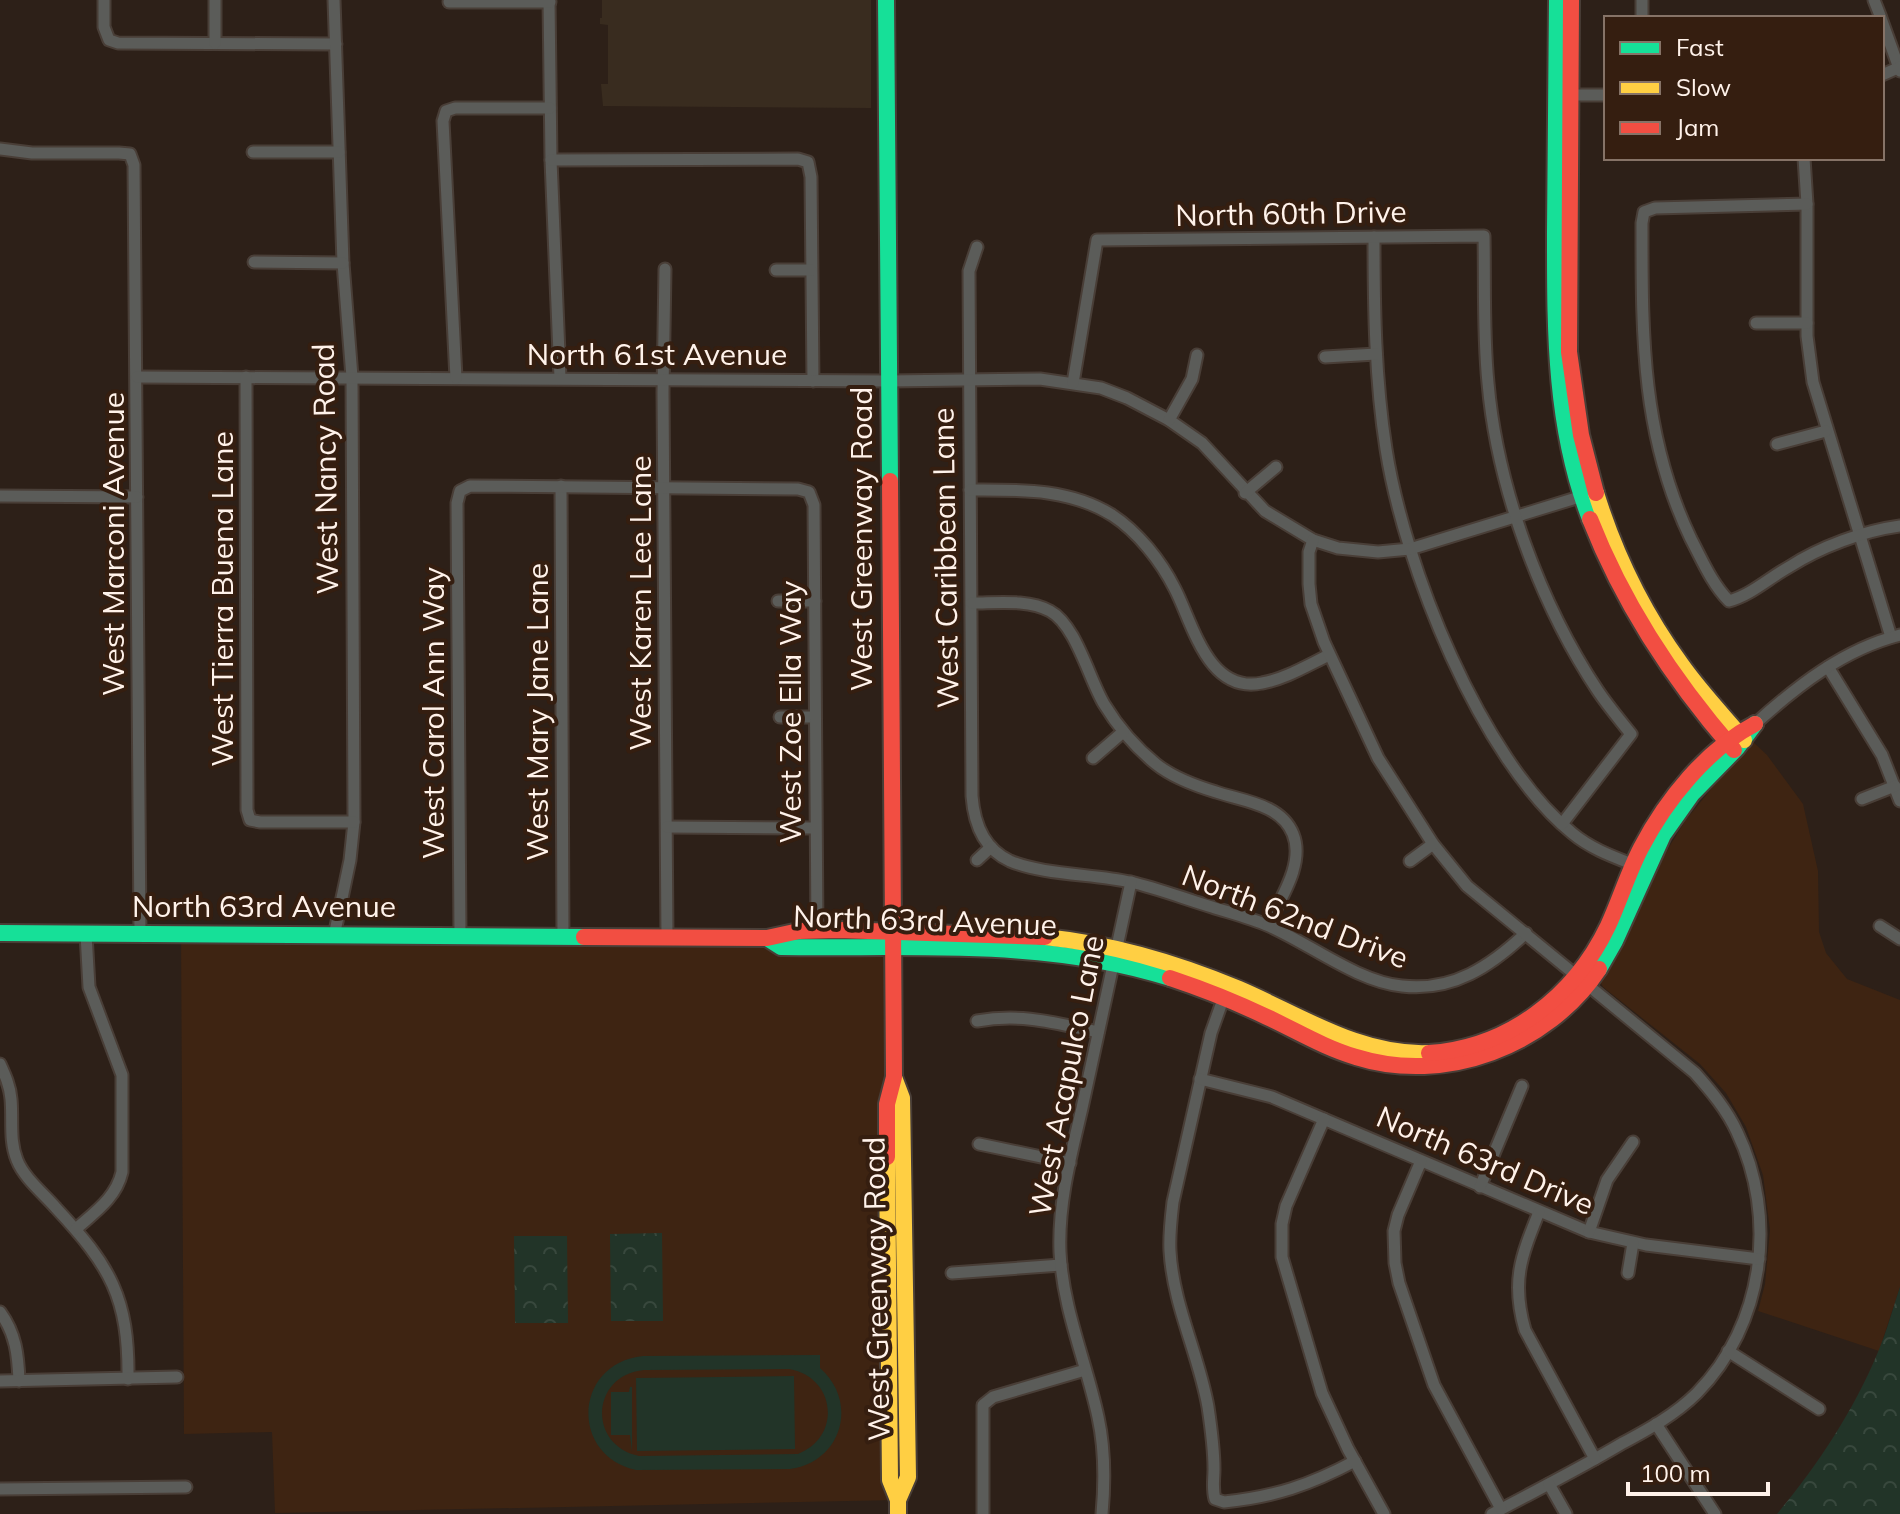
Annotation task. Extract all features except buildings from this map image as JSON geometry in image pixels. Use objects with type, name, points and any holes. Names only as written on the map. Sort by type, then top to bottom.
[{"type":"street","points":[[104,0],[104,27],[109,40],[118,43],[336,44]]},
{"type":"street","points":[[215,0],[215,43]]},
{"type":"street","name":"West Nancy Road","points":[[334,0],[343,263],[352,377],[354,822],[350,860],[334,936]]},
{"type":"street","name":"West Greenway Road","points":[[886,0],[894,1077],[887,1104],[897,1295],[890,1480],[898,1507]]},
{"type":"street","points":[[1557,0],[1563,95]]},
{"type":"street","points":[[1571,0],[1563,95],[1555,355],[1567,438],[1611,571],[1639,624],[1668,670],[1736,742]]},
{"type":"street","points":[[449,2],[550,1],[551,160],[560,378]]},
{"type":"street","points":[[1884,28],[1900,69]]},
{"type":"street","points":[[1563,95],[1604,95]]},
{"type":"street","points":[[456,378],[443,121],[446,111],[455,108],[550,108]]},
{"type":"street","name":"West Marconi Avenue","points":[[0,149],[32,153],[130,154],[134,165],[140,934]]},
{"type":"street","points":[[253,152],[339,152]]},
{"type":"street","points":[[551,160],[687,158],[798,159],[808,162],[811,177],[813,381]]},
{"type":"street","points":[[1804,160],[1807,323],[1813,382],[1859,536],[1895,636]]},
{"type":"street","points":[[1807,204],[1655,208],[1644,212],[1643,353],[1660,459],[1686,527],[1720,592],[1729,601],[1743,597],[1793,564],[1859,536],[1900,526]]},
{"type":"street","name":"North 60th Drive","points":[[1073,383],[1097,240],[1484,236],[1488,386],[1498,453],[1515,517]]},
{"type":"street","points":[[1374,237],[1376,354],[1386,452],[1410,549],[1430,608],[1486,723],[1522,777],[1562,824],[1590,846],[1638,867]]},
{"type":"street","name":"West Caribbean Lane","points":[[977,247],[969,271],[973,810],[980,834],[991,847]]},
{"type":"street","points":[[254,262],[343,263]]},
{"type":"street","name":"West Karen Lee Lane","points":[[665,269],[667,938]]},
{"type":"street","points":[[776,270],[811,270]]},
{"type":"street","points":[[1756,323],[1807,323]]},
{"type":"street","points":[[1325,357],[1376,354]]},
{"type":"street","points":[[1169,420],[1192,379],[1197,355]]},
{"type":"street","name":"North 61st Avenue","points":[[137,377],[813,381],[1040,379],[1073,383],[1101,388],[1127,398],[1169,420],[1202,443],[1228,468],[1245,493],[1265,511],[1313,540],[1355,551],[1410,549],[1588,494]]},
{"type":"street","name":"West Tierra Buena Lane","points":[[246,377],[247,794],[250,820],[354,822]]},
{"type":"street","points":[[1777,444],[1826,431]]},
{"type":"street","points":[[1245,493],[1276,467]]},
{"type":"street","name":"West Carol Ann Way","points":[[460,936],[457,518],[460,491],[470,486],[561,486]]},
{"type":"street","points":[[561,486],[664,489]]},
{"type":"street","name":"West Mary Jane Lane","points":[[561,486],[563,937]]},
{"type":"street","name":"West Zoe Ella Way","points":[[664,489],[798,489],[809,492],[814,505],[817,932]]},
{"type":"street","points":[[970,490],[1052,493],[1076,497],[1114,517],[1148,548],[1174,586],[1209,662],[1220,673],[1234,680],[1261,684],[1329,655]]},
{"type":"street","points":[[0,496],[137,497]]},
{"type":"street","points":[[1515,517],[1542,588],[1570,642],[1597,691],[1631,734],[1562,824]]},
{"type":"street","points":[[1313,540],[1308,568],[1311,604],[1329,655],[1378,758],[1433,844],[1467,886],[1695,1073],[1722,1107],[1746,1153],[1761,1214],[1759,1259],[1749,1306],[1728,1351],[1697,1393],[1656,1424],[1497,1512],[1434,1385],[1399,1283],[1393,1248],[1394,1231],[1421,1161]]},
{"type":"street","points":[[778,601],[815,601]]},
{"type":"street","points":[[972,603],[1039,606],[1061,619],[1103,703],[1123,732],[1161,768],[1215,792],[1252,802],[1283,818],[1293,834],[1295,862],[1268,925]]},
{"type":"street","name":"North 63rd Avenue","points":[[0,933],[767,938],[781,932],[817,932],[1115,956],[1166,976],[1226,991],[1351,1056],[1426,1066],[1475,1058],[1516,1043],[1549,1023],[1583,980],[1609,939],[1638,867],[1736,742],[1793,691],[1828,667],[1895,636]]},
{"type":"street","points":[[1828,667],[1869,733],[1900,801]]},
{"type":"street","points":[[780,717],[815,717]]},
{"type":"street","points":[[1093,758],[1123,732]]},
{"type":"street","points":[[1862,799],[1895,786]]},
{"type":"street","points":[[667,827],[815,828]]},
{"type":"street","points":[[1410,861],[1433,844]]},
{"type":"street","points":[[977,860],[991,847]]},
{"type":"street","name":"North 62nd Drive","points":[[991,847],[1008,860],[1031,867],[1131,882],[1268,925],[1367,975],[1400,986],[1433,987],[1462,979],[1502,956],[1526,933]]},
{"type":"street","name":"West Acapulco Lane","points":[[1102,1514],[1105,1474],[1102,1437],[1069,1314],[1061,1265],[1061,1217],[1131,882]]},
{"type":"street","points":[[1880,926],[1900,939]]},
{"type":"street","points":[[76,1229],[112,1196],[119,1187],[122,1172],[122,1075],[89,987],[86,934]]},
{"type":"street","name":"North 63rd Avenue","points":[[767,938],[781,947],[893,940]]},
{"type":"street","points":[[1226,991],[1211,1033],[1173,1202],[1170,1253],[1175,1287],[1208,1407],[1215,1499],[1224,1502],[1286,1492],[1328,1476],[1355,1461]]},
{"type":"street","points":[[977,1021],[1028,1017],[1098,1032]]},
{"type":"street","points":[[0,1064],[11,1099],[11,1133],[17,1161],[94,1249],[123,1310],[128,1379]]},
{"type":"street","name":"North 63rd Drive","points":[[1200,1079],[1272,1097],[1589,1232],[1633,1243],[1759,1259]]},
{"type":"street","points":[[1480,1187],[1522,1086]]},
{"type":"street","points":[[1324,1119],[1286,1206],[1282,1224],[1282,1257],[1322,1393],[1384,1514]]},
{"type":"street","points":[[1589,1232],[1607,1180],[1633,1142]]},
{"type":"street","points":[[979,1144],[1070,1163]]},
{"type":"street","points":[[1539,1212],[1519,1267],[1518,1306],[1525,1330],[1595,1459]]},
{"type":"street","points":[[1628,1273],[1633,1243]]},
{"type":"street","points":[[952,1273],[1061,1265]]},
{"type":"street","points":[[0,1312],[12,1330],[17,1346],[19,1381]]},
{"type":"street","points":[[1728,1351],[1819,1409]]},
{"type":"street","points":[[983,1514],[983,1405],[993,1397],[1085,1370]]},
{"type":"street","points":[[0,1381],[177,1377]]},
{"type":"street","points":[[1656,1424],[1715,1514]]},
{"type":"street","points":[[1549,1484],[1566,1514]]},
{"type":"street","points":[[0,1489],[186,1487]]},
{"type":"shaded area","points":[[602,0],[871,0],[871,108],[603,106],[601,84],[608,84],[608,25],[600,24]]},
{"type":"shaded area","points":[[1751,740],[1767,755],[1803,804],[1818,871],[1819,932],[1826,953],[1847,979],[1900,1000],[1900,1287],[1879,1351],[1758,1311],[1765,1284],[1770,1230],[1763,1175],[1746,1127],[1726,1093],[1700,1064],[1603,987],[1599,980],[1655,863],[1661,860],[1685,821]]},
{"type":"shaded area","points":[[181,934],[893,940],[898,1500],[275,1513],[272,1432],[184,1434]]},
{"type":"green space","points":[[662,1233],[663,1321],[611,1321],[610,1234]]},
{"type":"green space","points":[[514,1236],[567,1236],[568,1323],[515,1323]]},
{"type":"green space","points":[[1900,1287],[1900,1514],[1777,1514],[1821,1457],[1858,1395],[1881,1344]]},
{"type":"green space","points":[[820,1355],[820,1368],[839,1397],[839,1429],[833,1443],[822,1455],[808,1464],[790,1469],[636,1470],[614,1461],[599,1447],[591,1429],[588,1410],[593,1391],[603,1375],[620,1362],[643,1356]],"holes":[[[789,1369],[805,1374],[824,1395],[828,1408],[827,1422],[822,1435],[812,1446],[798,1454],[639,1456],[622,1449],[610,1439],[604,1425],[602,1411],[605,1397],[614,1384],[626,1375],[644,1370]]]},
{"type":"green space","points":[[794,1376],[795,1449],[637,1451],[636,1378]]},
{"type":"green space","points":[[630,1387],[632,1452],[630,1435],[611,1435],[611,1392],[629,1392]]},
{"type":"traffic: fast","points":[[886,0],[890,481]]},
{"type":"traffic: fast","points":[[1557,0],[1555,304],[1559,377],[1569,449],[1590,519]]},
{"type":"traffic: fast","points":[[1599,969],[1663,835],[1692,794],[1737,748],[1755,724]]},
{"type":"traffic: fast","points":[[0,933],[584,937]]},
{"type":"traffic: fast","points":[[767,938],[781,947],[1026,951],[1123,965],[1170,978]]},
{"type":"traffic: slow","points":[[1596,493],[1621,560],[1654,624],[1688,674],[1744,740]]},
{"type":"traffic: slow","points":[[1045,937],[1095,944],[1168,963],[1239,989],[1355,1041],[1379,1048],[1429,1053]]},
{"type":"traffic: slow","points":[[894,1077],[902,1098],[908,1477],[898,1500]]},
{"type":"traffic: slow","points":[[887,1157],[890,1480],[898,1500],[898,1514]]},
{"type":"traffic: jam","points":[[1571,0],[1569,352],[1581,435],[1596,493]]},
{"type":"traffic: jam","points":[[887,1157],[887,1104],[894,1077],[890,481]]},
{"type":"traffic: jam","points":[[1590,519],[1618,582],[1652,641],[1691,697],[1734,750]]},
{"type":"traffic: jam","points":[[1429,1053],[1486,1041],[1535,1014],[1557,996],[1594,952],[1641,848],[1675,794],[1720,747],[1755,724]]},
{"type":"traffic: jam","points":[[584,937],[767,938],[799,931],[838,930],[1045,937]]},
{"type":"traffic: jam","points":[[1170,978],[1243,1006],[1356,1057],[1390,1064],[1424,1066],[1459,1062],[1523,1038],[1552,1019],[1578,996],[1599,969]]}]
